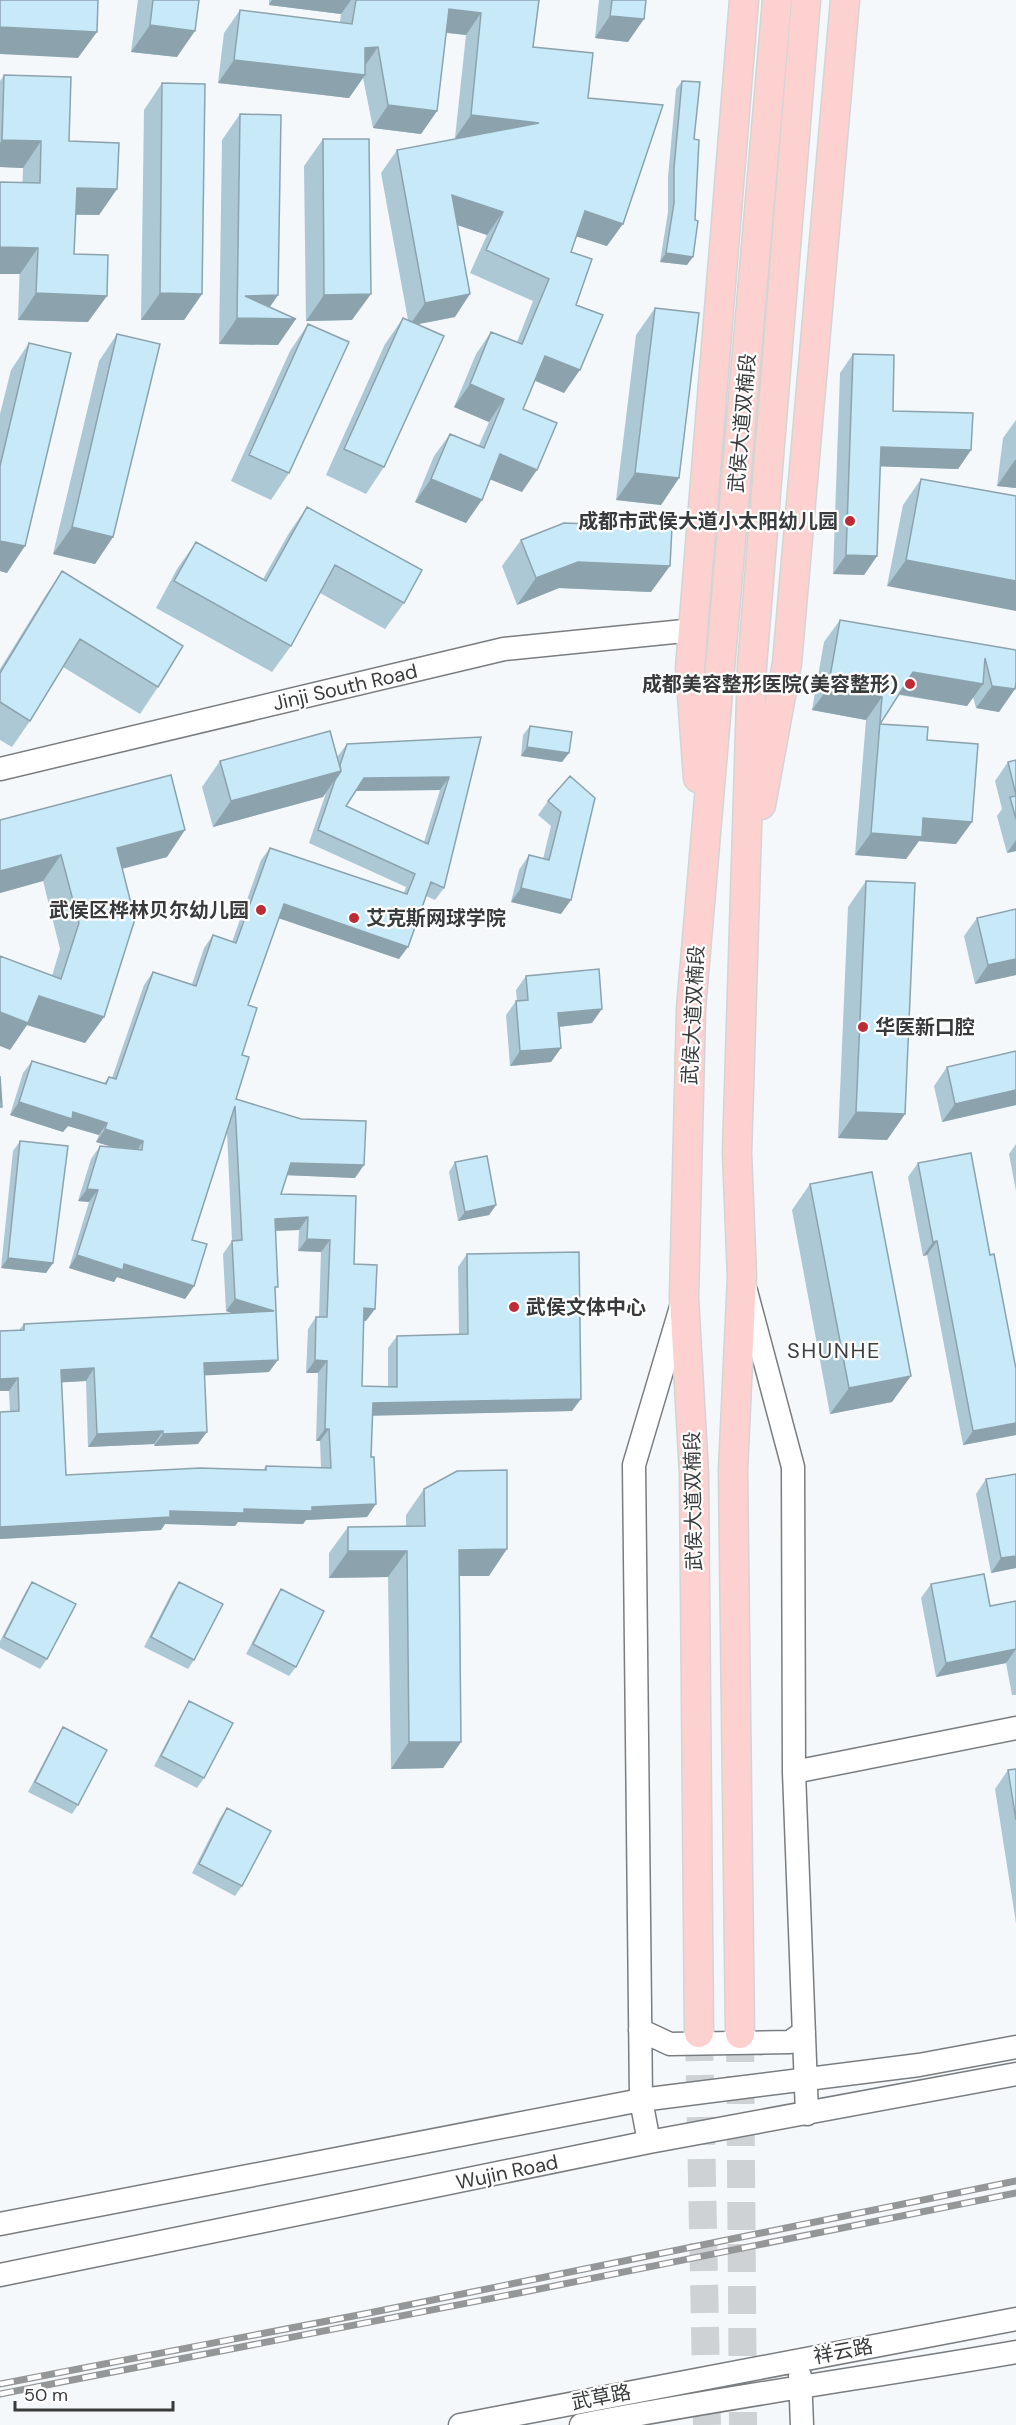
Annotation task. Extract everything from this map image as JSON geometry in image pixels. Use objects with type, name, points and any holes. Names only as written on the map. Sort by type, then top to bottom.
[{"type":"main road","points":[[704,868],[690,668],[744,0]]},
{"type":"main road","name":"武侯大道双楠段","points":[[699,2033],[694,1474],[684,1297],[691,1009],[723,662],[777,0]]},
{"type":"main road","name":"武侯大道双楠段","points":[[740,2034],[733,1470],[742,1277],[736,1153],[752,666],[806,0]]},
{"type":"main road","points":[[745,896],[788,663],[845,0]]},
{"type":"street","name":"Jinji South Road","points":[[0,769],[504,649],[694,630]]},
{"type":"street","points":[[742,1277],[793,1467],[794,1772],[807,2114]]},
{"type":"street","points":[[650,2142],[641,2100],[634,1465],[684,1297]]},
{"type":"street","points":[[794,1772],[1016,1728]]},
{"type":"street","points":[[640,2030],[670,2044],[790,2042],[804,2032]]},
{"type":"street","points":[[0,2224],[641,2100],[919,2065],[1016,2047]]},
{"type":"street","name":"Wujin Road","points":[[0,2275],[650,2142],[1016,2074]]},
{"type":"street","name":"祥云路","points":[[671,2384],[1016,2319]]},
{"type":"street","name":"祥云路","points":[[670,2416],[801,2388],[1016,2352]]},
{"type":"street","points":[[799,2359],[802,2425]]},
{"type":"street","points":[[670,2416],[671,2384]]},
{"type":"street","name":"武草路","points":[[460,2425],[671,2384]]},
{"type":"street","name":"武草路","points":[[581,2425],[670,2416]]},
{"type":"building","points":[[0,0],[98,0],[97,32],[0,27]]},
{"type":"building","points":[[153,0],[199,0],[195,31],[150,25]]},
{"type":"building","points":[[356,0],[539,0],[533,47],[593,53],[588,98],[663,105],[623,224],[585,211],[571,252],[592,259],[576,305],[603,315],[580,370],[545,356],[523,409],[557,423],[537,470],[500,454],[482,500],[431,479],[450,434],[484,448],[504,399],[470,384],[491,332],[522,344],[549,279],[486,250],[503,212],[452,195],[470,294],[425,303],[397,150],[539,123],[471,115],[481,13],[449,9],[437,111],[388,105],[378,47],[365,48],[365,75],[234,60],[240,10],[352,24]]},
{"type":"building","points":[[612,0],[646,0],[644,19],[610,16]]},
{"type":"building","points":[[4,75],[71,77],[69,141],[119,143],[117,189],[77,188],[74,254],[108,255],[107,296],[36,293],[38,248],[0,247],[0,182],[40,183],[41,141],[2,140]]},
{"type":"building","points":[[682,81],[700,82],[694,139],[699,140],[695,220],[698,221],[693,257],[666,253],[674,203],[674,168]]},
{"type":"building","points":[[162,83],[205,84],[202,294],[160,293]]},
{"type":"building","points":[[240,114],[281,115],[278,295],[245,296],[296,319],[237,318]]},
{"type":"building","points":[[323,139],[369,139],[371,294],[324,295]]},
{"type":"building","points":[[655,308],[699,313],[679,478],[635,473]]},
{"type":"building","points":[[403,318],[444,336],[384,467],[344,449]]},
{"type":"building","points":[[308,324],[349,342],[289,473],[249,455]]},
{"type":"building","points":[[117,334],[160,344],[113,537],[72,527]]},
{"type":"building","points":[[29,343],[71,353],[25,546],[0,541],[0,466]]},
{"type":"building","points":[[853,354],[894,355],[893,411],[973,413],[971,450],[881,447],[877,556],[846,555]]},
{"type":"building","points":[[921,479],[1016,496],[1016,581],[906,560]]},
{"type":"building","points":[[307,507],[422,570],[404,603],[335,565],[291,646],[174,581],[196,542],[266,581]]},
{"type":"building","points":[[564,523],[672,527],[670,566],[578,562],[536,578],[521,540]]},
{"type":"building","points":[[62,571],[183,646],[158,687],[80,639],[30,721],[0,702],[0,673]]},
{"type":"building","points":[[840,620],[1016,650],[1015,689],[992,686],[985,658],[983,684],[913,672],[880,724],[928,727],[927,740],[978,744],[972,822],[923,818],[922,837],[871,833],[882,697],[828,688]]},
{"type":"building","points":[[530,726],[572,732],[569,753],[527,747]]},
{"type":"building","points":[[330,731],[341,771],[231,801],[220,761]]},
{"type":"building","points":[[481,737],[444,888],[431,882],[408,947],[284,904],[248,1005],[257,1008],[242,1055],[249,1057],[236,1099],[301,1119],[366,1121],[364,1165],[291,1163],[281,1194],[356,1196],[354,1264],[377,1265],[375,1309],[364,1308],[362,1386],[397,1387],[397,1336],[468,1334],[467,1254],[579,1252],[581,1399],[373,1403],[371,1457],[374,1457],[376,1504],[312,1507],[312,1511],[244,1509],[244,1513],[170,1511],[170,1517],[0,1527],[0,1412],[19,1411],[18,1378],[0,1379],[0,1331],[24,1330],[24,1324],[274,1311],[235,1299],[232,1241],[242,1240],[235,1106],[192,1240],[207,1244],[194,1286],[124,1264],[123,1270],[77,1255],[98,1190],[87,1189],[100,1146],[142,1150],[143,1141],[105,1129],[107,1123],[73,1112],[72,1119],[19,1102],[32,1061],[106,1084],[109,1077],[116,1079],[153,972],[196,986],[213,935],[236,943],[270,848],[407,894],[415,874],[318,830],[335,780],[341,771],[340,765],[347,744]],"holes":[[[449,777],[428,844],[346,806],[364,778]],[[308,1217],[307,1239],[330,1240],[327,1317],[316,1317],[315,1360],[327,1361],[325,1429],[329,1429],[331,1468],[266,1466],[266,1470],[200,1468],[66,1475],[61,1370],[94,1368],[97,1434],[207,1432],[204,1363],[278,1360],[275,1219]]]},
{"type":"building","points":[[1016,760],[1016,795],[1008,762]]},
{"type":"building","points":[[171,775],[185,830],[117,848],[135,919],[104,1017],[39,996],[28,1023],[0,1012],[0,956],[61,979],[79,923],[61,855],[0,871],[0,820]]},
{"type":"building","points":[[570,776],[595,798],[571,900],[521,888],[529,855],[549,860],[561,812],[548,801]]},
{"type":"building","points":[[1016,796],[1016,819],[1010,797]]},
{"type":"building","points":[[866,881],[915,883],[905,1114],[856,1112]]},
{"type":"building","points":[[1016,909],[1016,959],[988,965],[977,918]]},
{"type":"building","points":[[599,969],[602,1009],[558,1013],[561,1048],[520,1051],[516,1001],[528,1000],[526,976]]},
{"type":"building","points":[[1016,1051],[1016,1090],[955,1104],[947,1067]]},
{"type":"building","points":[[0,1076],[2,1107],[0,1107]]},
{"type":"building","points":[[20,1141],[68,1146],[53,1263],[8,1258]]},
{"type":"building","points":[[971,1153],[990,1255],[994,1254],[1016,1369],[1016,1423],[973,1431],[937,1241],[933,1242],[918,1163]]},
{"type":"building","points":[[487,1156],[496,1205],[465,1212],[455,1162]]},
{"type":"building","points":[[872,1172],[911,1376],[849,1388],[810,1184]]},
{"type":"building","points":[[507,1470],[507,1549],[459,1550],[461,1742],[409,1742],[407,1551],[348,1551],[348,1527],[425,1526],[424,1489],[457,1471]]},
{"type":"building","points":[[1016,1474],[1016,1556],[1001,1558],[986,1479]]},
{"type":"building","points":[[984,1574],[990,1606],[1016,1601],[1016,1649],[946,1663],[931,1584]]},
{"type":"building","points":[[32,1582],[76,1604],[47,1659],[4,1637]]},
{"type":"building","points":[[179,1582],[223,1604],[194,1660],[151,1637]]},
{"type":"building","points":[[281,1589],[324,1611],[296,1667],[253,1644]]},
{"type":"building","points":[[189,1701],[233,1723],[204,1778],[161,1756]]},
{"type":"building","points":[[63,1727],[107,1750],[78,1805],[35,1782]]},
{"type":"building","points":[[1016,1769],[1016,1820],[1008,1770]]},
{"type":"building","points":[[227,1808],[271,1831],[242,1886],[199,1864]]},
{"type":"tunnel","points":[[699,2033],[707,2425]]},
{"type":"tunnel","points":[[740,2034],[743,2425]]},
{"type":"railway","points":[[0,2384],[369,2313],[1016,2181]]},
{"type":"railway","points":[[0,2394],[1016,2193]]},
{"type":"place","name":"成都市武侯大道小太阳幼儿园","points":[[850,521]]},
{"type":"place","name":"成都美容整形医院(美容整形)","points":[[910,684]]},
{"type":"place","name":"武侯区桦林贝尔幼儿园","points":[[261,910]]},
{"type":"place","name":"艾克斯网球学院","points":[[354,918]]},
{"type":"place","name":"华医新口腔","points":[[863,1027]]},
{"type":"place","name":"武侯文体中心","points":[[514,1307]]},
{"type":"district","name":"SHUNHE","points":[[834,1350]]}]
